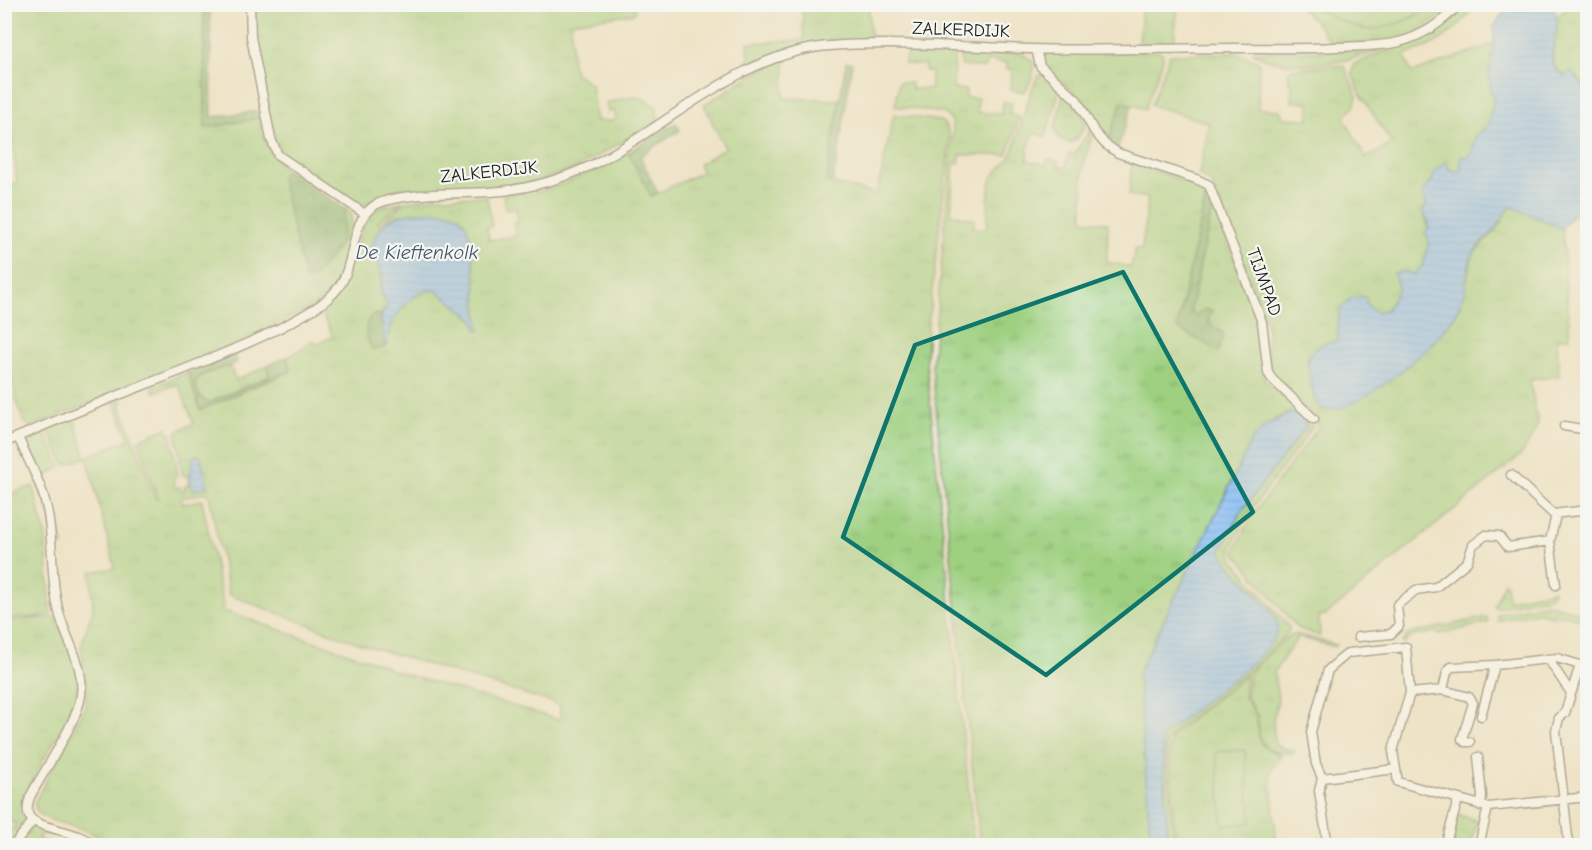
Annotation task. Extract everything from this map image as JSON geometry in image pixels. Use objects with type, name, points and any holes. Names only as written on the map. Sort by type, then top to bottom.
[{"type":"street","points":[[4,443],[229,351],[283,326],[320,305],[336,290],[344,278],[358,228],[365,214],[278,154],[271,139],[251,37],[250,4]]},
{"type":"street","name":"ZALKERDIJK","points":[[365,214],[375,205],[394,199],[448,193],[526,189],[562,178],[617,150],[746,71],[793,52],[827,46],[874,45],[1036,49],[1326,48],[1382,45],[1420,34],[1434,26],[1459,4]]},
{"type":"street","name":"TIJMPAD","points":[[1036,49],[1040,66],[1077,100],[1094,131],[1105,144],[1118,153],[1209,185],[1262,322],[1268,373],[1314,418]]},
{"type":"street","points":[[1564,426],[1587,430]]},
{"type":"street","points":[[18,437],[47,506],[58,609],[74,647],[81,680],[81,694],[76,713],[30,796],[27,810],[30,817],[38,824],[74,833],[86,838],[96,846]]},
{"type":"street","points":[[1511,476],[1553,514],[1587,510]]},
{"type":"street","points":[[1556,515],[1550,541],[1556,585]]},
{"type":"street","points":[[1358,638],[1391,634],[1399,626],[1396,605],[1416,590],[1436,587],[1467,562],[1473,545],[1485,535],[1499,536],[1508,547],[1550,541]]},
{"type":"street","points":[[1328,846],[1319,791],[1322,778],[1316,764],[1311,732],[1328,670],[1348,653],[1406,647],[1410,693],[1393,751],[1397,780],[1401,784],[1484,807],[1587,797]]},
{"type":"street","points":[[1443,690],[1447,672],[1451,667],[1557,658],[1584,664],[1565,713],[1559,718],[1556,731],[1569,846]]},
{"type":"street","points":[[1548,659],[1571,693]]},
{"type":"street","points":[[1481,716],[1495,665]]},
{"type":"street","points":[[1410,693],[1443,690],[1469,697],[1473,703],[1462,739],[1470,742]]},
{"type":"street","points":[[1478,757],[1484,807],[1479,846]]},
{"type":"street","points":[[1322,778],[1396,769]]},
{"type":"street","points":[[1445,846],[1458,800]]},
{"type":"street","points":[[14,846],[33,820]]},
{"type":"highlighted area","points":[[1123,272],[1253,512],[1046,675],[843,537],[915,345]]},
{"type":"green space","points":[[1432,4],[1398,23],[1369,29],[1348,24],[1308,5]]},
{"type":"green space","points":[[5,5],[204,5],[205,128],[259,118],[268,147],[287,170],[281,178],[341,240],[345,209],[351,213],[350,242],[346,263],[335,288],[309,308],[219,352],[30,427],[24,422],[5,353],[5,186],[17,183],[10,119],[5,119]]},
{"type":"green space","points":[[204,5],[210,5],[212,117],[258,111],[259,118],[205,128]]},
{"type":"green space","points":[[252,5],[634,5],[635,13],[571,22],[572,64],[575,73],[591,84],[596,121],[613,121],[616,117],[614,111],[608,112],[606,103],[633,97],[644,99],[657,108],[658,121],[577,168],[523,187],[406,193],[367,204],[358,204],[282,154],[275,141],[256,41]]},
{"type":"green space","points":[[802,5],[869,5],[870,41],[813,44],[751,64],[748,43],[804,40]]},
{"type":"green space","points":[[1142,5],[1178,5],[1174,44],[1139,45]]},
{"type":"green space","points":[[1297,5],[1308,5],[1363,29],[1409,20],[1432,5],[1455,5],[1424,27],[1398,39],[1368,43],[1331,43],[1314,20]]},
{"type":"green space","points":[[1468,5],[1474,5],[1466,18],[1448,35],[1427,47],[1404,55],[1412,73],[1494,44],[1489,72],[1491,92],[1494,98],[1489,121],[1484,130],[1476,135],[1472,152],[1466,158],[1462,156],[1460,161],[1462,168],[1457,172],[1449,169],[1447,161],[1423,191],[1427,205],[1422,211],[1428,226],[1429,244],[1428,253],[1421,268],[1413,275],[1398,282],[1399,289],[1387,309],[1377,313],[1367,305],[1340,335],[1338,341],[1326,343],[1308,356],[1315,402],[1444,331],[1459,309],[1473,254],[1502,222],[1505,211],[1512,207],[1562,227],[1570,337],[1557,339],[1559,376],[1530,380],[1538,425],[1523,453],[1326,615],[1319,616],[1320,636],[1297,628],[1235,550],[1251,517],[1317,429],[1318,421],[1272,375],[1268,366],[1267,324],[1214,188],[1209,181],[1199,175],[1209,123],[1151,105],[1170,54],[1236,53],[1259,62],[1258,109],[1280,110],[1283,118],[1309,119],[1309,102],[1292,102],[1289,71],[1344,65],[1357,96],[1354,107],[1344,118],[1366,158],[1392,144],[1361,95],[1352,74],[1354,64],[1418,38],[1441,25]]},
{"type":"green space","points":[[1573,5],[1587,5],[1587,91],[1577,76],[1564,74],[1557,70],[1553,63],[1557,16]]},
{"type":"green space","points":[[908,48],[954,49],[953,89],[966,90],[966,98],[978,98],[977,112],[1001,114],[1003,102],[1012,103],[1009,114],[1020,117],[1007,155],[960,155],[959,163],[954,163],[951,214],[974,219],[973,228],[987,229],[990,183],[1012,153],[1033,87],[1040,74],[1059,87],[1059,92],[1046,137],[1034,133],[1027,150],[1029,151],[1027,160],[1046,165],[1048,159],[1059,162],[1058,166],[1065,168],[1069,154],[1074,155],[1090,130],[1092,134],[1083,168],[1083,220],[1108,223],[1107,262],[1131,267],[1135,249],[1142,249],[1148,198],[1129,195],[1132,163],[1205,188],[1207,191],[1177,328],[1222,332],[1209,324],[1209,317],[1200,312],[1197,315],[1190,312],[1213,203],[1257,321],[1265,381],[1300,408],[1312,421],[1312,428],[1248,514],[1231,549],[1234,560],[1289,627],[1289,631],[1259,662],[1175,730],[1167,741],[1174,845],[1168,845],[1162,736],[1257,659],[1277,624],[1261,598],[1231,567],[1221,550],[1240,513],[1305,428],[1305,419],[1298,412],[1284,415],[1266,426],[1251,442],[1138,673],[1151,845],[977,845],[979,836],[932,367],[953,130],[952,121],[944,113],[895,106],[899,82],[911,83],[911,89],[931,89],[931,72],[925,71],[925,65],[904,64]]},
{"type":"green space","points":[[1383,49],[1335,62],[1317,64],[1282,63],[1252,52]]},
{"type":"green space","points":[[960,50],[1013,52],[1031,60],[1034,69],[1025,92],[1011,90],[1012,70],[1007,69],[1007,63],[987,61],[985,68],[961,66]]},
{"type":"green space","points":[[1159,51],[1163,54],[1163,59],[1145,109],[1124,102],[1108,142],[1102,137],[1082,100],[1045,67],[1042,60],[1048,53]]},
{"type":"green space","points":[[785,59],[784,98],[840,100],[826,182],[877,194],[894,114],[940,121],[946,126],[948,132],[949,146],[928,325],[926,361],[973,834],[971,845],[105,846],[98,837],[88,832],[42,816],[36,810],[35,801],[84,710],[87,689],[81,646],[93,609],[91,572],[115,568],[87,457],[129,439],[114,402],[122,399],[123,402],[120,404],[156,499],[158,498],[138,440],[167,428],[171,433],[178,476],[173,478],[175,488],[180,487],[181,492],[184,492],[184,487],[189,484],[188,476],[184,476],[182,472],[176,432],[194,423],[178,384],[154,392],[152,388],[188,372],[200,410],[291,371],[287,357],[313,340],[317,345],[333,336],[319,309],[338,293],[365,221],[378,208],[403,201],[378,222],[379,225],[407,201],[437,197],[487,196],[492,226],[487,227],[489,240],[516,236],[514,222],[518,221],[516,208],[505,209],[503,194],[522,192],[523,195],[564,184],[628,152],[652,196],[702,172],[699,164],[725,148],[704,105],[753,74]],"holes":[[[436,211],[480,329],[477,330],[474,320],[440,293],[424,292],[408,302],[395,318],[387,333],[385,346],[372,315],[382,314],[387,304],[381,291],[381,273],[375,258],[370,255],[374,241],[385,224],[393,219],[412,213]],[[196,455],[200,457],[208,487],[193,490],[190,473]],[[205,493],[209,495],[229,595],[358,643],[560,705],[560,720],[392,670],[381,664],[224,611],[202,500],[183,504],[181,498]]]},
{"type":"green space","points":[[846,62],[852,63],[832,183],[826,182]]},
{"type":"green space","points":[[1065,94],[1078,107],[1086,124],[1077,139],[1070,143],[1060,139],[1055,129]]},
{"type":"green space","points":[[1121,103],[1132,105],[1118,148],[1108,142]]},
{"type":"green space","points":[[676,123],[680,130],[640,156],[657,192],[651,196],[628,152]]},
{"type":"green space","points":[[287,170],[345,209],[343,235],[340,243],[320,270],[310,279],[305,280],[281,178]]},
{"type":"green space","points":[[1207,191],[1213,203],[1190,312],[1197,315],[1205,309],[1212,311],[1208,320],[1209,324],[1222,332],[1224,336],[1219,351],[1177,328]]},
{"type":"green space","points":[[382,314],[381,322],[386,347],[373,350],[367,337],[367,323],[372,315]]},
{"type":"green space","points":[[233,353],[237,362],[210,371],[196,381],[199,394],[208,403],[269,377],[267,366],[287,357],[291,370],[200,410],[188,372]]},
{"type":"green space","points":[[267,366],[269,376],[208,403],[197,392],[198,378],[222,367],[230,367],[236,380]]},
{"type":"green space","points":[[74,417],[86,458],[65,465],[48,430],[49,427]]},
{"type":"green space","points":[[40,431],[45,434],[61,467],[42,478],[50,493],[63,545],[56,545],[52,520],[24,444],[27,436]]},
{"type":"green space","points":[[33,486],[45,532],[51,614],[5,618],[4,496]]},
{"type":"green space","points":[[1504,582],[1508,600],[1553,590],[1552,596],[1496,608],[1494,607]]},
{"type":"green space","points":[[1548,603],[1587,615],[1587,621],[1565,615],[1552,616],[1538,612],[1498,621],[1497,614]]},
{"type":"green space","points":[[55,617],[76,669],[78,687],[75,703],[27,792],[24,808],[28,821],[11,845],[5,845],[4,828],[15,828],[16,823],[5,823],[5,621]]},
{"type":"green space","points":[[1487,617],[1488,623],[1440,634],[1436,632],[1411,637],[1402,642],[1407,635],[1412,633]]},
{"type":"green space","points":[[1296,634],[1336,645],[1334,647],[1298,637],[1274,672],[1278,700],[1273,720],[1275,745],[1295,751],[1292,754],[1276,752],[1267,748],[1262,742],[1258,717],[1246,696],[1249,673],[1286,638]]},
{"type":"green space","points":[[1246,675],[1244,697],[1256,715],[1260,743],[1281,755],[1270,772],[1277,845],[1176,846],[1169,752],[1171,739],[1177,731]]},
{"type":"green space","points":[[1245,750],[1251,823],[1223,825],[1216,752]]},
{"type":"green space","points":[[1457,814],[1478,821],[1471,845],[1466,843],[1449,846]]},
{"type":"green space","points":[[34,825],[68,834],[91,845],[42,833],[38,840],[65,845],[18,844]]},
{"type":"water","points":[[1506,5],[1550,5],[1556,15],[1558,24],[1552,56],[1553,64],[1564,76],[1571,71],[1587,91],[1587,199],[1561,228],[1512,207],[1506,211],[1498,225],[1473,254],[1460,304],[1450,322],[1435,340],[1406,367],[1368,395],[1334,409],[1321,408],[1313,392],[1308,356],[1320,345],[1338,341],[1339,311],[1351,298],[1366,297],[1367,305],[1377,313],[1387,309],[1398,288],[1393,274],[1405,271],[1413,275],[1423,265],[1429,241],[1425,233],[1429,227],[1422,211],[1427,205],[1423,191],[1432,182],[1434,172],[1447,161],[1449,169],[1457,172],[1462,168],[1461,156],[1466,158],[1472,152],[1476,135],[1484,130],[1489,121],[1494,98],[1491,92],[1489,72],[1494,44],[1494,26],[1506,9]]},
{"type":"water","name":"De Kieftenkolk","points":[[436,211],[457,215],[467,228],[473,256],[480,331],[477,330],[474,320],[440,293],[431,291],[413,298],[404,306],[392,326],[388,344],[385,345],[381,317],[387,304],[381,291],[380,269],[374,258],[369,255],[373,241],[378,231],[392,218],[411,213]]},
{"type":"water","points":[[1292,412],[1303,416],[1305,428],[1240,513],[1221,550],[1233,568],[1270,611],[1276,620],[1277,632],[1270,645],[1257,659],[1162,736],[1168,845],[1151,845],[1138,673],[1252,440],[1265,426]]},
{"type":"water","points":[[199,455],[208,487],[192,490],[190,477],[192,465],[194,456]]}]
